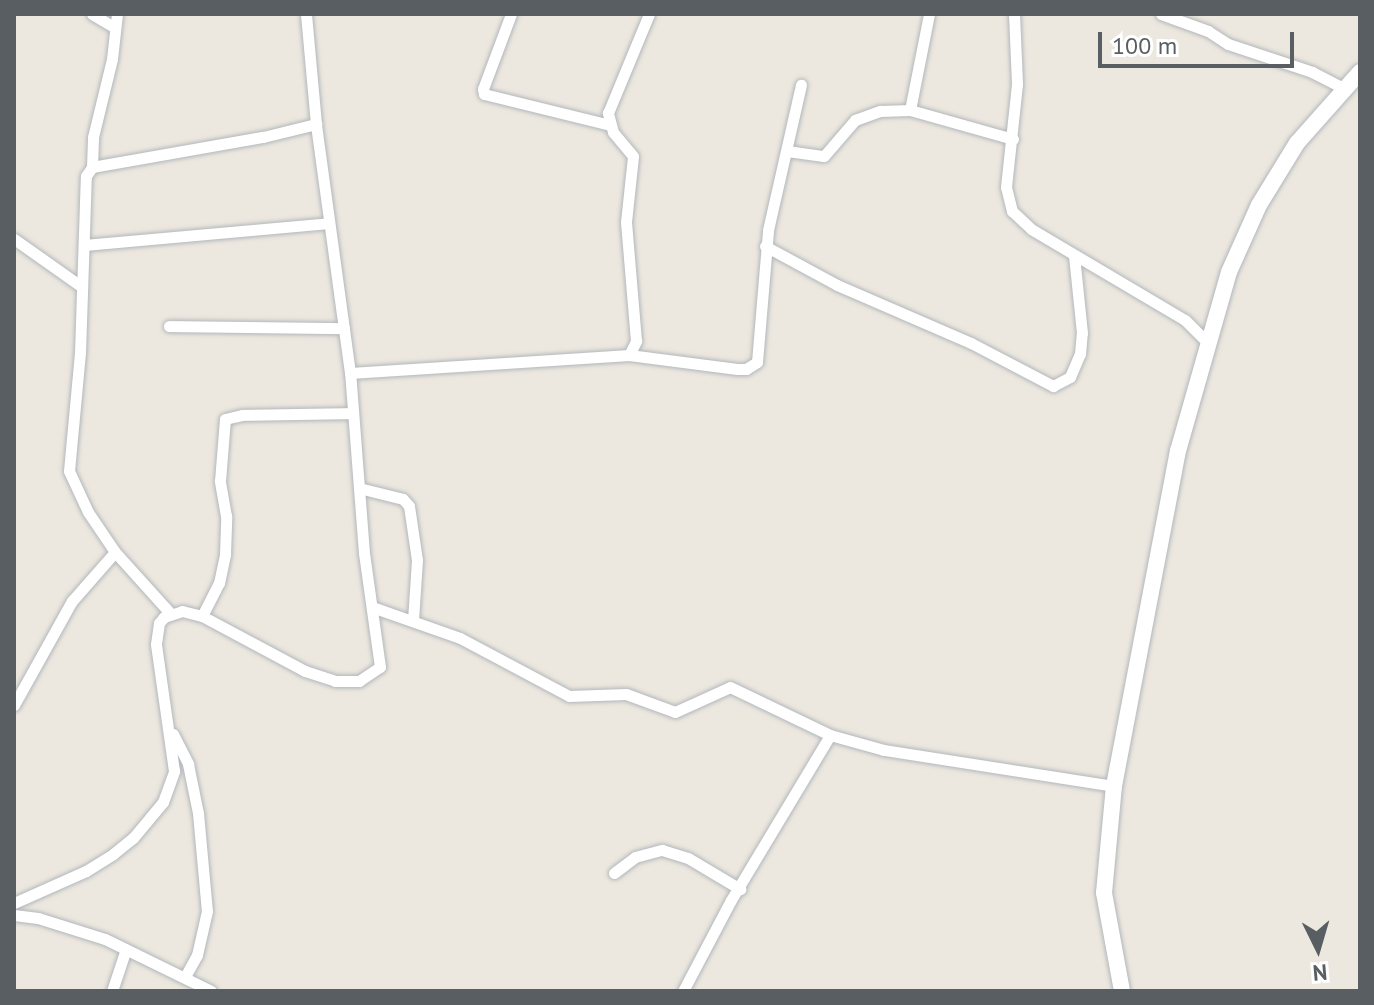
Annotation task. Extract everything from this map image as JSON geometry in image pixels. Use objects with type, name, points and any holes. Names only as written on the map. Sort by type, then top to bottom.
[{"type":"street","points":[[92,14],[114,27]]},
{"type":"street","points":[[117,14],[112,59],[93,137],[92,167],[86,176],[78,384],[68,462],[88,512],[115,552],[134,577],[170,613]]},
{"type":"street","points":[[14,903],[86,871],[113,854],[150,820],[173,778],[171,730],[156,644],[159,623],[170,613],[182,611],[202,616],[305,671],[335,681],[365,679],[380,667],[359,488],[350,373],[316,124],[306,14]]},
{"type":"street","points":[[511,14],[483,89],[486,96],[610,125]]},
{"type":"street","points":[[629,355],[636,341],[626,222],[633,156],[610,125],[609,107],[649,14]]},
{"type":"street","points":[[910,110],[929,14]]},
{"type":"street","points":[[1014,14],[1017,84],[1006,187],[1012,211],[1031,229],[1185,320],[1208,343]]},
{"type":"street","points":[[1161,14],[1208,31],[1228,44],[1312,72],[1345,89]]},
{"type":"street","points":[[1122,991],[1105,904],[1114,786],[1178,451],[1229,272],[1259,205],[1297,143],[1360,72]]},
{"type":"street","points":[[350,373],[629,355],[737,369],[754,366],[760,356],[765,246],[801,85]]},
{"type":"street","points":[[787,151],[824,156],[863,114],[910,110],[1013,139]]},
{"type":"street","points":[[92,167],[263,137],[316,124]]},
{"type":"street","points":[[84,245],[329,223]]},
{"type":"street","points":[[14,239],[82,287]]},
{"type":"street","points":[[765,246],[837,285],[971,343],[1053,386],[1070,377],[1080,354],[1082,333],[1074,255]]},
{"type":"street","points":[[169,326],[344,328]]},
{"type":"street","points":[[202,616],[219,583],[225,554],[226,516],[220,481],[225,419],[242,415],[352,413]]},
{"type":"street","points":[[359,488],[403,499],[409,506],[417,560],[413,620]]},
{"type":"street","points":[[14,705],[72,601],[115,552]]},
{"type":"street","points":[[372,607],[460,638],[569,696],[626,694],[675,712],[730,687],[830,735],[884,750],[1114,786]]},
{"type":"street","points":[[171,730],[183,748],[195,797],[207,911],[197,955],[185,977]]},
{"type":"street","points":[[683,991],[830,735]]},
{"type":"street","points":[[614,873],[635,857],[662,850],[688,858],[740,889]]},
{"type":"street","points":[[14,915],[70,927],[126,949],[211,991]]},
{"type":"street","points":[[112,991],[126,949]]}]
